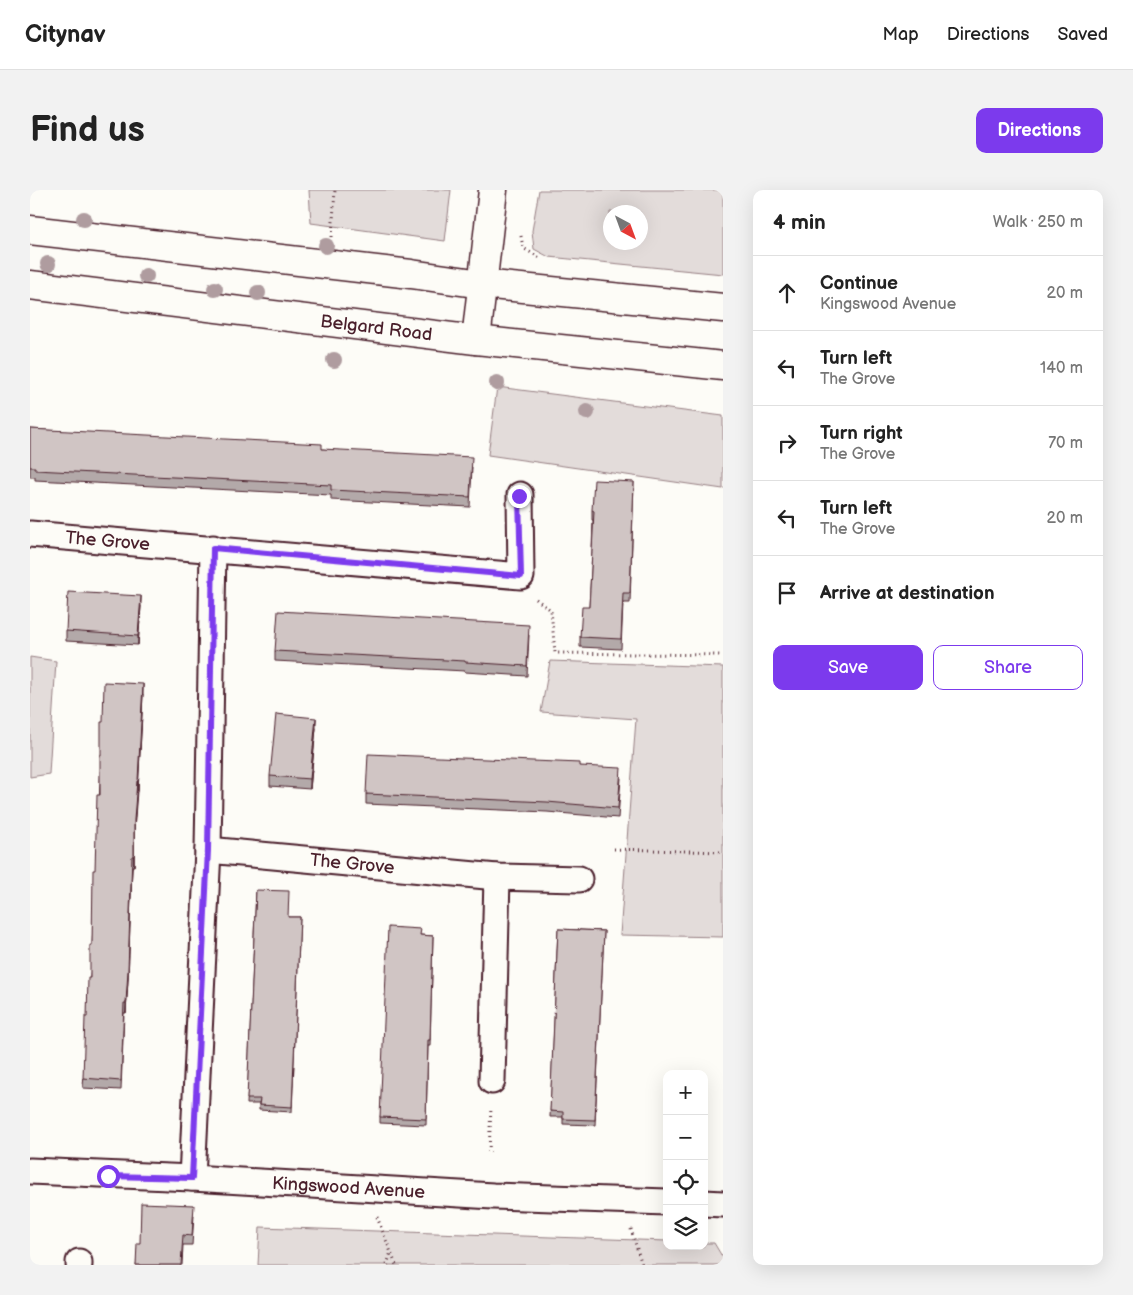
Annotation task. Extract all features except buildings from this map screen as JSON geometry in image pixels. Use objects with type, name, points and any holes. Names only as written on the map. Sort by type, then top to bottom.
[{"type":"main road","points":[[476,340],[493,190]]},
{"type":"main road","points":[[30,230],[412,274],[482,284],[723,308]]},
{"type":"main road","name":"Belgard Road","points":[[30,285],[476,340],[723,366]]},
{"type":"street","name":"The Grove","points":[[30,534],[213,548],[521,576],[520,495]]},
{"type":"street","points":[[192,1178],[208,850],[213,548]]},
{"type":"street","name":"The Grove","points":[[208,850],[497,876],[579,879]]},
{"type":"street","points":[[492,1082],[497,876]]},
{"type":"street","name":"Kingswood Avenue","points":[[30,1171],[192,1178],[493,1196],[663,1202]]},
{"type":"street","points":[[708,1203],[723,1204]]},
{"type":"path","points":[[332,241],[335,190]]},
{"type":"path","points":[[528,598],[536,599],[551,610],[555,653],[723,655]]},
{"type":"path","points":[[614,849],[723,852]]},
{"type":"path","points":[[490,1152],[491,1106]]},
{"type":"path","points":[[376,1215],[396,1265]]},
{"type":"path","points":[[631,1228],[642,1265]]},
{"type":"path","points":[[387,1265],[391,1252]]},
{"type":"shaded area","points":[[309,190],[451,190],[445,241],[311,223]]},
{"type":"shaded area","points":[[539,190],[723,190],[723,274],[549,257],[534,249],[532,231]]},
{"type":"shaded area","points":[[497,387],[723,416],[723,489],[488,455]]},
{"type":"shaded area","points":[[30,657],[56,661],[49,774],[30,777]]},
{"type":"shaded area","points":[[550,661],[723,667],[723,937],[620,935],[636,719],[541,712]]},
{"type":"shaded area","points":[[260,1227],[663,1241],[663,1250],[708,1250],[708,1243],[714,1243],[723,1258],[723,1265],[258,1265]]},
{"type":"route","points":[[108,1176],[192,1178],[208,850],[213,548],[521,576],[519,496]]}]
